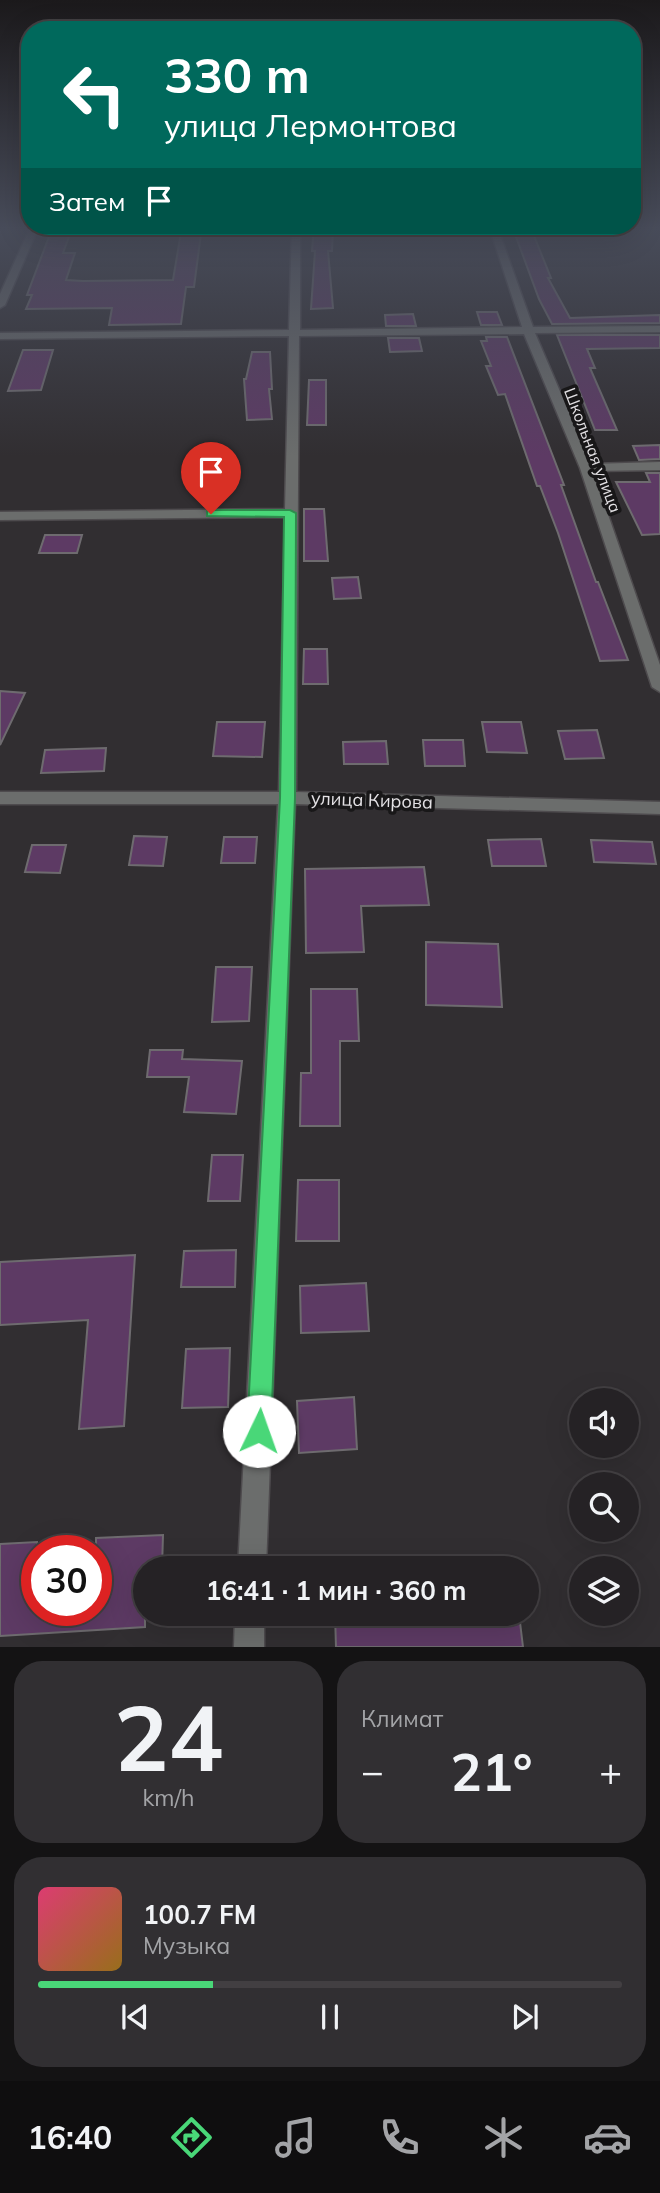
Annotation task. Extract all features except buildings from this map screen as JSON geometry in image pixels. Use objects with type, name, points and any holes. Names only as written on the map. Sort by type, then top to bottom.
[{"type":"street","points":[[253,1556],[287,798],[295,303]]},
{"type":"street","name":"Школьная улица","points":[[519,303],[586,468],[660,687]]},
{"type":"street","points":[[0,336],[660,329]]},
{"type":"street","points":[[586,468],[660,466]]},
{"type":"street","points":[[0,516],[290,513]]},
{"type":"street","name":"улица Кирова","points":[[0,798],[287,798],[660,808]]},
{"type":"street","points":[[249,1647],[250,1626]]},
{"type":"route","points":[[211,514],[290,513],[287,798],[259,1431]]}]
